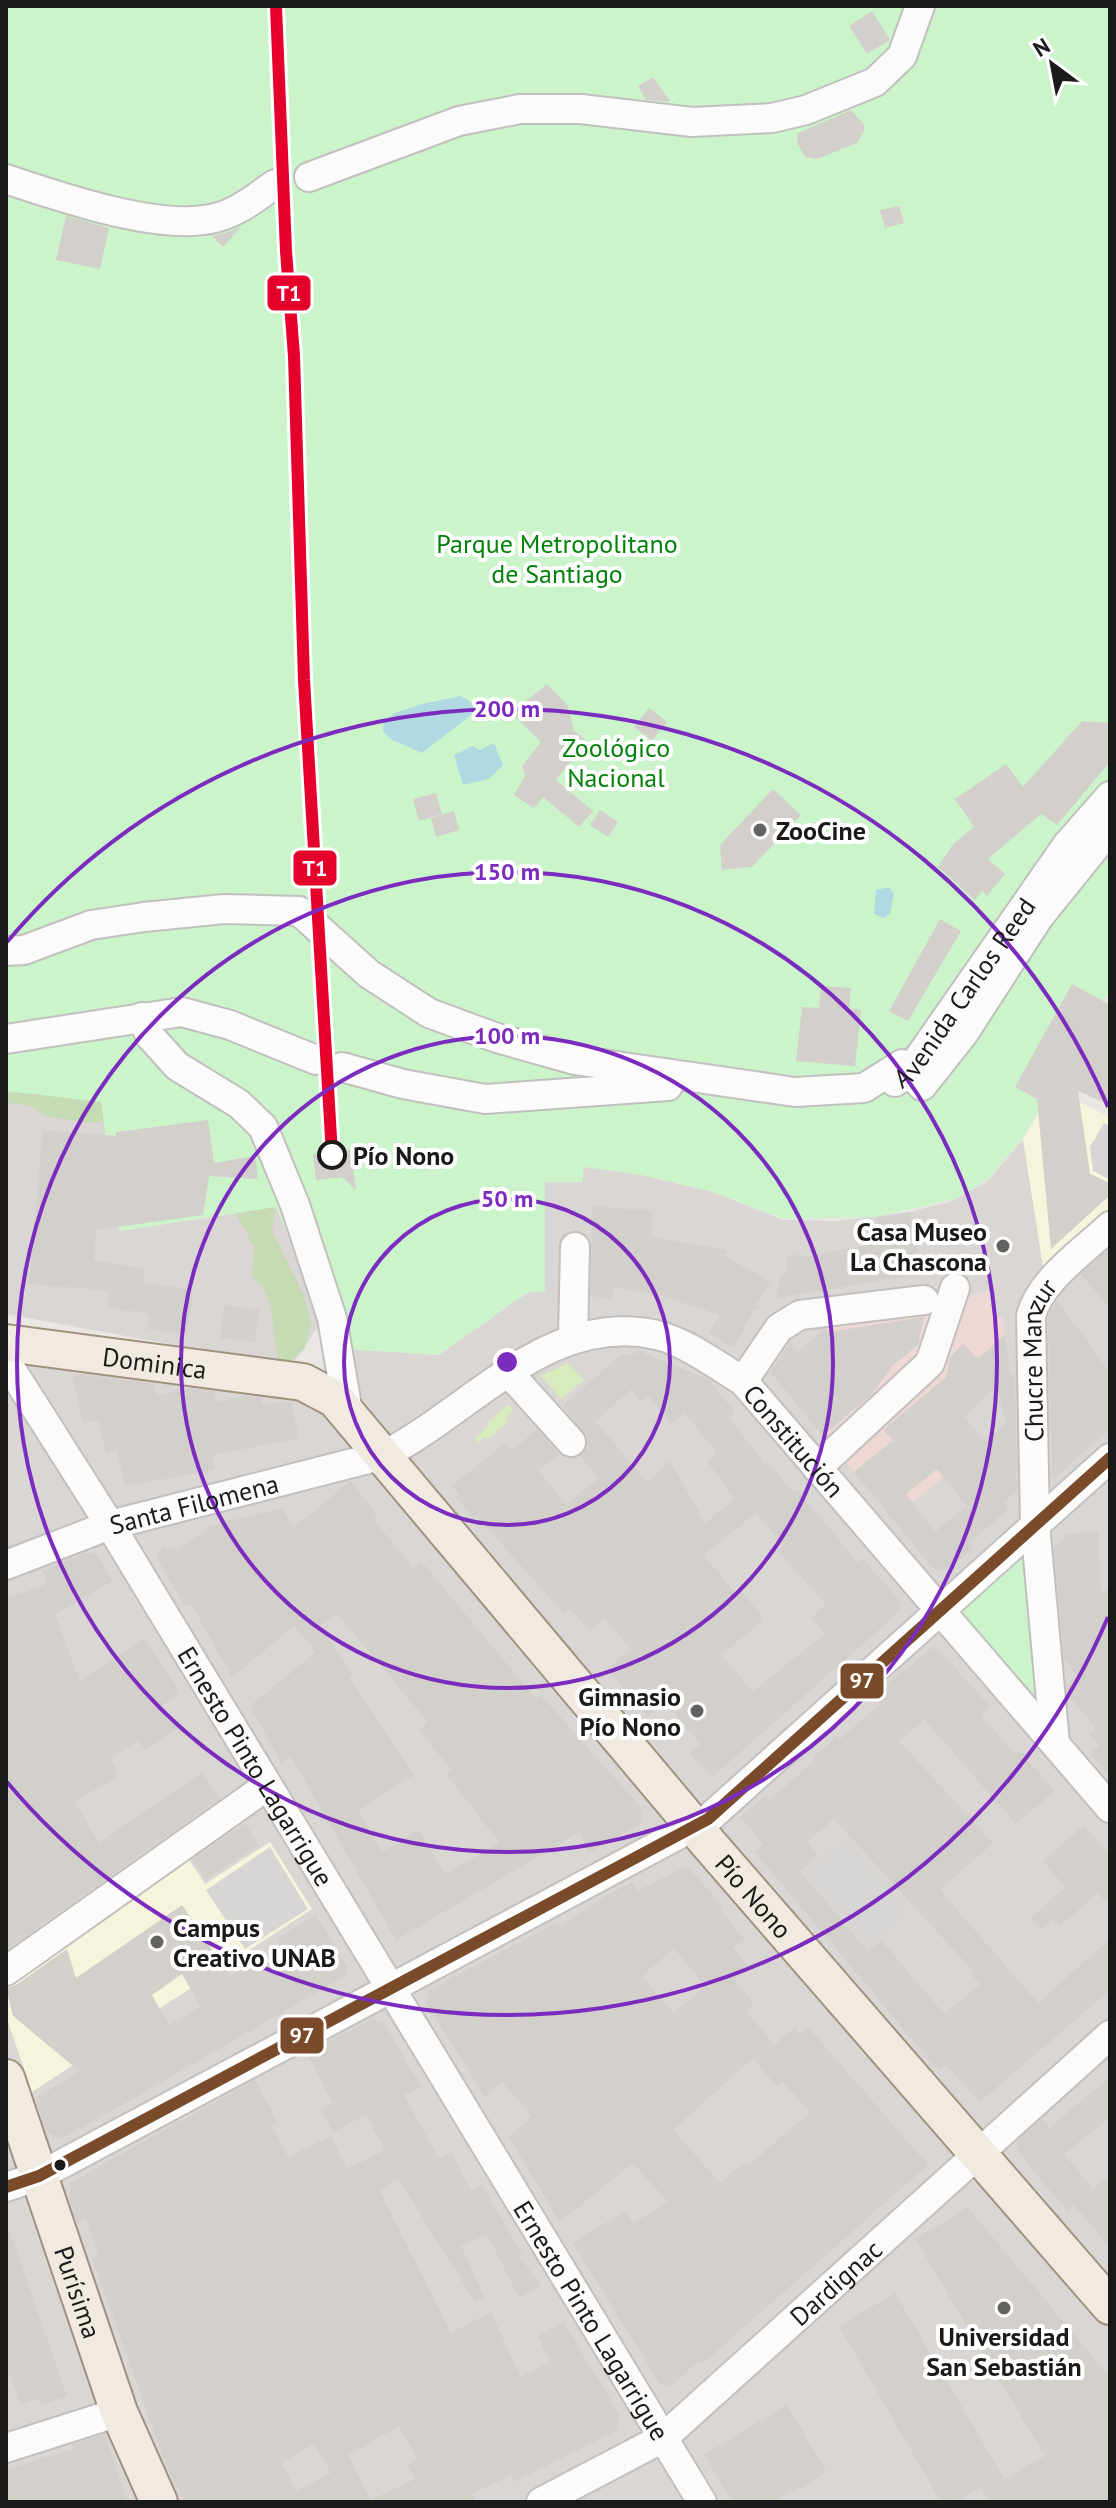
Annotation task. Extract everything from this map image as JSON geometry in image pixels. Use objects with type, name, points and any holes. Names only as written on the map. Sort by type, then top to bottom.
[{"type":"main road","name":"Dominica","points":[[6,1343],[303,1382]]},
{"type":"main road","name":"Pío Nono","points":[[303,1382],[321,1390],[348,1412],[695,1827],[1110,2306]]},
{"type":"main road","name":"Purísima","points":[[6,2078],[23,2181],[159,2502]]},
{"type":"street","points":[[309,177],[459,121],[520,109],[581,109],[692,122],[772,118],[806,110],[875,82],[902,56],[920,6]]},
{"type":"street","points":[[6,179],[162,222],[211,219],[243,207],[275,184]]},
{"type":"street","name":"Avenida Carlos Reed","points":[[6,1039],[182,1012],[230,1025],[329,1063],[454,1095],[485,1099],[671,1086],[783,1104],[828,1105],[869,1098],[906,1068],[1067,845],[1110,796]]},
{"type":"street","points":[[6,951],[24,950],[91,925],[144,917],[224,909],[299,911],[369,974],[429,1013],[497,1038],[575,1060],[795,1092],[864,1088],[906,1068],[922,1086],[936,1071],[1039,917],[1110,829]]},
{"type":"street","points":[[142,1017],[150,1036],[177,1066],[239,1104],[263,1127],[295,1205],[332,1318],[348,1412]]},
{"type":"street","name":"Chucre Manzur","points":[[1055,1744],[1035,1524],[1031,1316],[1036,1300],[1047,1286],[1110,1226]]},
{"type":"street","points":[[573,1339],[575,1247]]},
{"type":"street","points":[[817,1468],[930,1363],[955,1288]]},
{"type":"street","points":[[743,1381],[779,1328],[800,1315],[924,1300]]},
{"type":"street","points":[[303,1382],[318,1367],[332,1318]]},
{"type":"street","name":"Constitución","points":[[384,1455],[414,1440],[542,1351],[573,1339],[622,1331],[658,1335],[687,1346],[743,1381],[1110,1808]]},
{"type":"street","name":"Ernesto Pinto Lagarrigue","points":[[6,1361],[110,1525],[702,2502]]},
{"type":"street","points":[[509,1373],[571,1442]]},
{"type":"street","name":"Santa Filomena","points":[[6,1565],[110,1525],[384,1455]]},
{"type":"street","points":[[23,2181],[391,1990],[695,1827],[734,1798],[1110,1458]]},
{"type":"street","points":[[6,1971],[267,1786]]},
{"type":"street","name":"Dardignac","points":[[541,2502],[663,2438],[1110,2035]]},
{"type":"street","points":[[6,2448],[119,2412]]},
{"type":"shaded area","points":[[6,1091],[101,1102],[120,1231],[277,1207],[324,1319],[295,1360],[262,1361],[6,1314]]},
{"type":"shaded area","points":[[1059,1092],[1110,1117],[1110,1218],[1044,1272],[1023,1139],[1052,1093]]},
{"type":"shaded area","points":[[1104,1123],[1110,1126],[1110,1180],[1093,1171],[1090,1147]]},
{"type":"shaded area","points":[[1023,1139],[1044,1272],[1110,1239],[1110,2502],[6,2502],[6,1355],[292,1399],[348,1349],[439,1355],[518,1299],[530,1292],[545,1292],[545,1182],[584,1166],[642,1175],[713,1192],[783,1220],[836,1221],[910,1212],[952,1201],[988,1181]]},
{"type":"shaded area","points":[[989,1290],[994,1319],[1003,1317],[1010,1373],[945,1435],[966,1459],[893,1518],[764,1366],[786,1338],[815,1372],[843,1349],[820,1322],[923,1312]]},
{"type":"shaded area","points":[[845,1837],[911,1912],[869,1948],[805,1871]]},
{"type":"shaded area","name":"Campus Creativo UNAB","points":[[270,1842],[312,1909],[32,2092],[6,2016],[6,1976],[183,1850],[205,1884]]},
{"type":"shaded area","points":[[270,1847],[308,1909],[245,1949],[206,1890]]},
{"type":"green space","name":"Parque Metropolitano de Santiago","points":[[6,6],[1110,6],[1110,989],[1023,1138],[988,1179],[954,1199],[876,1217],[783,1219],[713,1192],[642,1175],[584,1167],[582,1182],[545,1182],[545,1292],[530,1292],[518,1299],[439,1355],[348,1349],[324,1319],[276,1207],[119,1231],[101,1102],[6,1091]]},
{"type":"green space","points":[[49,1044],[118,1117],[90,1123],[45,1116],[30,1105],[6,1103],[6,1049]]},
{"type":"green space","points":[[272,1183],[275,1214],[272,1231],[304,1296],[311,1324],[305,1348],[287,1365],[279,1362],[266,1294],[252,1277],[254,1247],[234,1210]]},
{"type":"green space","points":[[568,1363],[584,1380],[561,1399],[541,1376]]},
{"type":"green space","points":[[508,1404],[513,1410],[507,1416],[507,1423],[488,1439],[485,1437],[477,1443],[476,1437]]},
{"type":"green space","points":[[1044,1535],[1063,1747],[960,1619],[968,1605]]},
{"type":"water","points":[[460,696],[475,704],[475,712],[422,753],[390,739],[383,731],[384,721],[395,713]]},
{"type":"water","points":[[494,743],[503,765],[489,779],[463,785],[454,755],[473,746],[480,750]]},
{"type":"water","points":[[889,887],[894,894],[890,914],[884,918],[874,914],[876,890]]},
{"type":"building","points":[[872,11],[890,40],[867,54],[849,26]]},
{"type":"building","points":[[653,77],[670,101],[646,100],[638,86]]},
{"type":"building","points":[[851,110],[864,125],[857,143],[817,159],[805,157],[797,143],[798,133]]},
{"type":"building","points":[[899,206],[904,223],[885,228],[880,210]]},
{"type":"building","points":[[66,216],[109,228],[100,269],[56,260]]},
{"type":"building","points":[[241,227],[223,247],[212,236],[225,233]]},
{"type":"building","points":[[547,684],[568,706],[574,731],[587,741],[556,780],[593,811],[579,827],[543,797],[534,808],[514,795],[525,776],[522,766],[541,742],[511,713]]},
{"type":"building","points":[[649,708],[667,722],[652,741],[634,727]]},
{"type":"building","points":[[1082,721],[1110,723],[1110,762],[1057,825],[1041,814],[988,859],[1005,874],[987,896],[982,891],[975,900],[938,867],[953,844],[974,827],[955,799],[1006,764],[1023,787]]},
{"type":"building","name":"ZooCine","points":[[773,789],[801,815],[752,867],[722,870],[720,845]]},
{"type":"building","points":[[436,793],[442,814],[419,821],[413,799]]},
{"type":"building","points":[[600,810],[618,822],[608,837],[590,825]]},
{"type":"building","points":[[454,811],[459,830],[436,837],[431,818]]},
{"type":"building","points":[[940,919],[961,931],[908,1021],[889,1011]]},
{"type":"building","points":[[1072,984],[1110,1005],[1110,1105],[1078,1091],[1090,1174],[1110,1183],[1110,1195],[1051,1249],[1037,1099],[1015,1087]]},
{"type":"building","points":[[821,986],[851,988],[849,1009],[861,1010],[855,1066],[796,1061],[802,1007],[819,1008]]},
{"type":"building","points":[[208,1120],[214,1163],[255,1156],[258,1179],[209,1176],[203,1215],[96,1230],[94,1260],[145,1269],[143,1283],[193,1290],[187,1334],[147,1329],[149,1314],[107,1307],[109,1293],[104,1290],[29,1284],[43,1130],[116,1136],[116,1132]]},
{"type":"building","points":[[351,1150],[356,1190],[342,1177],[316,1180],[313,1154]]},
{"type":"building","points":[[592,1206],[653,1211],[651,1237],[727,1250],[724,1256],[770,1281],[760,1300],[754,1300],[761,1308],[753,1310],[734,1348],[709,1333],[720,1315],[659,1295],[613,1287],[612,1299],[591,1296]]},
{"type":"building","points":[[910,1212],[922,1274],[776,1298],[781,1274],[786,1274],[788,1255],[809,1256],[881,1242],[877,1218]]},
{"type":"building","points":[[1110,1249],[1110,1308],[1081,1274]]},
{"type":"building","points":[[1057,1300],[1110,1373],[1110,1429],[1052,1480],[1048,1319]]},
{"type":"building","points":[[224,1305],[259,1310],[255,1342],[220,1338]]},
{"type":"building","points":[[924,1317],[918,1345],[893,1365],[872,1394],[823,1436],[770,1372],[790,1342],[798,1352],[824,1329],[829,1332]]},
{"type":"building","points":[[1005,1334],[1010,1373],[1015,1378],[1017,1491],[1003,1503],[1009,1509],[969,1543],[973,1549],[949,1568],[940,1571],[931,1566],[854,1472],[893,1440],[883,1430],[946,1377],[950,1358],[963,1343],[978,1359]],"holes":[[[997,1386],[1006,1424],[985,1441],[964,1417]],[[937,1469],[967,1506],[935,1532],[906,1494]]]},
{"type":"building","points":[[641,1352],[710,1380],[735,1413],[729,1418],[765,1464],[768,1462],[793,1492],[797,1489],[858,1563],[863,1559],[900,1601],[901,1609],[881,1628],[712,1777],[689,1754],[701,1744],[664,1702],[648,1716],[607,1669],[631,1649],[605,1619],[590,1632],[570,1609],[564,1614],[476,1515],[473,1518],[456,1497],[459,1495],[452,1486],[506,1442],[512,1450],[537,1430],[559,1454],[538,1470],[566,1504],[599,1478],[580,1456],[587,1448],[587,1438],[563,1405],[620,1356]],"holes":[[[632,1389],[640,1402],[649,1396],[672,1424],[685,1413],[717,1453],[707,1461],[735,1499],[705,1523],[670,1461],[647,1482],[595,1421]],[[756,1513],[783,1546],[777,1551],[826,1604],[811,1618],[825,1634],[753,1691],[721,1655],[764,1620],[740,1588],[734,1592],[704,1555]]]},
{"type":"building","points":[[79,1374],[154,1384],[157,1396],[190,1388],[213,1391],[216,1403],[247,1396],[261,1398],[262,1404],[291,1402],[299,1438],[212,1455],[215,1470],[125,1486],[117,1451],[106,1454],[98,1420],[83,1423],[73,1379]]},
{"type":"building","points":[[351,1481],[378,1516],[373,1519],[413,1568],[421,1561],[536,1699],[541,1695],[642,1809],[640,1824],[588,1853],[580,1832],[396,1940],[291,1756],[282,1764],[250,1706],[316,1652],[294,1626],[232,1677],[191,1604],[185,1607],[156,1556],[163,1546],[176,1549],[207,1531],[205,1527],[282,1508],[294,1527]],"holes":[[[337,1614],[428,1722],[419,1730],[451,1769],[446,1774],[500,1843],[445,1874],[419,1830],[382,1852],[358,1810],[414,1775],[349,1677],[353,1674],[320,1626]]]},
{"type":"building","points":[[1098,1531],[1101,1595],[1110,1587],[1110,1776],[1090,1754],[1099,1746],[1089,1734],[1096,1728],[1067,1693],[1067,1685],[1077,1676],[1064,1659],[1054,1547],[1064,1540],[1064,1535]]},
{"type":"building","points":[[86,1553],[97,1555],[112,1581],[55,1614],[80,1682],[145,1638],[180,1694],[162,1705],[178,1729],[145,1750],[139,1740],[111,1758],[118,1776],[75,1802],[99,1843],[202,1773],[220,1798],[6,1950],[6,1599],[47,1584],[42,1570]]},
{"type":"building","points":[[932,1648],[939,1649],[990,1707],[981,1715],[1016,1755],[1020,1751],[1054,1791],[1016,1824],[924,1719],[899,1741],[993,1843],[940,1890],[1038,2003],[1110,1939],[1110,1990],[980,2102],[946,2065],[939,2071],[755,1852],[764,1845],[740,1817],[767,1795],[770,1800],[837,1736],[840,1739],[880,1704],[872,1696]],"holes":[[[834,1819],[975,1973],[972,1975],[980,1984],[944,2014],[881,1940],[868,1951],[800,1871],[818,1856],[807,1842]]]},
{"type":"building","points":[[245,1823],[259,1845],[205,1880],[192,1860]]},
{"type":"building","points":[[1084,1825],[1110,1855],[1110,1906],[1098,1893],[1059,1927],[1053,1920],[1042,1930],[1031,1918],[1065,1887],[1043,1861]]},
{"type":"building","points":[[685,1867],[690,1869],[722,1906],[719,1908],[744,1939],[733,1948],[749,1967],[734,1980],[754,2004],[746,2011],[774,2045],[795,2027],[800,2034],[808,2027],[928,2165],[702,2364],[699,2361],[670,2387],[660,2384],[573,2243],[625,2211],[633,2223],[668,2202],[633,2163],[560,2222],[509,2137],[532,2116],[502,2082],[485,2097],[426,2002],[430,1990],[558,1922],[561,1925],[632,1882],[637,1891]],"holes":[[[674,1948],[705,1986],[674,2013],[642,1976]],[[753,2058],[777,2087],[783,2082],[810,2112],[749,2165],[745,2161],[720,2183],[673,2130]]]},
{"type":"building","points":[[182,1905],[230,1976],[281,1947],[276,1940],[316,1915],[348,1968],[345,1976],[61,2138],[47,2132],[35,2099],[79,2071],[13,2016],[6,1988],[16,1985],[67,1949],[76,1978]],"holes":[[[182,1974],[201,2007],[169,2025],[152,1995]]]},
{"type":"building","points":[[371,2020],[384,2023],[421,2087],[404,2095],[439,2159],[451,2153],[471,2191],[482,2185],[522,2254],[519,2256],[541,2286],[519,2298],[487,2234],[461,2246],[484,2297],[475,2302],[398,2179],[379,2190],[451,2333],[491,2312],[520,2377],[550,2362],[538,2336],[563,2322],[620,2415],[616,2431],[514,2482],[511,2475],[472,2494],[476,2502],[186,2502],[169,2473],[92,2258],[99,2254],[86,2218],[77,2223],[70,2201],[71,2182],[255,2080],[278,2123],[272,2126],[288,2157],[331,2136],[347,2169],[385,2150],[366,2115],[333,2132],[321,2109],[332,2103],[307,2053]],"holes":[[[399,2426],[417,2459],[407,2465],[415,2479],[371,2500],[348,2455]],[[314,2444],[331,2473],[297,2491],[281,2463]]]},
{"type":"building","points":[[1110,2077],[1110,2117],[1064,2154],[1093,2189],[1110,2175],[1110,2247],[1074,2205],[1067,2211],[1018,2152],[1018,2140],[1042,2119],[1049,2128]]},
{"type":"building","name":"Universidad San Sebastián","points":[[968,2208],[1110,2377],[1110,2502],[990,2502],[981,2487],[954,2502],[941,2502],[839,2326],[895,2293],[1004,2479],[1045,2456],[915,2239]]},
{"type":"building","points":[[9,2230],[67,2396],[41,2405],[39,2398],[21,2405],[10,2374],[6,2375],[6,2231]]},
{"type":"building","points":[[787,2405],[826,2471],[802,2489],[800,2486],[773,2502],[733,2502],[704,2455]]},
{"type":"building","points":[[105,2434],[128,2502],[6,2502],[6,2470],[74,2449],[72,2445]]},
{"type":"transit line","name":"T1","points":[[276,6],[286,251],[294,356],[304,680],[332,1155]]},
{"type":"transit line","name":"97","points":[[6,2187],[39,2176],[708,1819],[1110,1458]]},
{"type":"place","name":"ZooCine","points":[[760,830]]},
{"type":"place","name":"Pío Nono","points":[[332,1155]]},
{"type":"place","name":"Casa Museo La Chascona","points":[[1003,1246]]},
{"type":"place","name":"Gimnasio Pío Nono","points":[[697,1711]]},
{"type":"place","name":"Campus Creativo UNAB","points":[[157,1942]]},
{"type":"place","name":"Universidad San Sebastián","points":[[1004,2308]]},
{"type":"park label","name":"Zoológico Nacional","points":[[616,762]]}]
